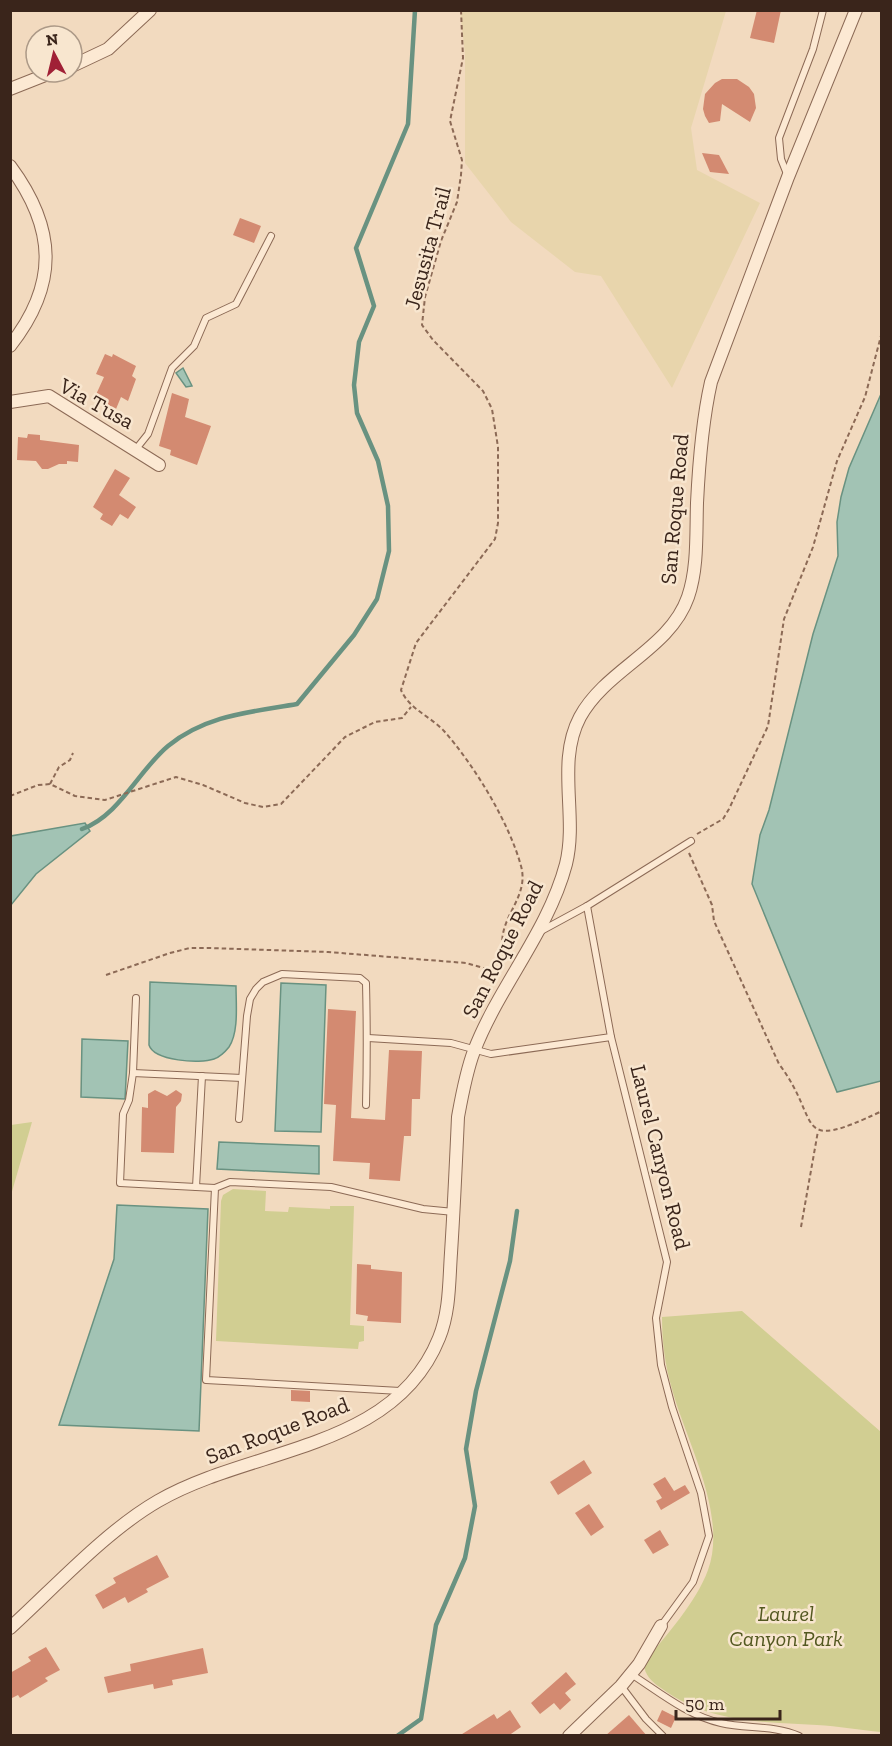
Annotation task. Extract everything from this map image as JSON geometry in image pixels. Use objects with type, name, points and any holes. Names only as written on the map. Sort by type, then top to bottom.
[{"type":"street","points":[[84,60],[108,49],[150,10]]},
{"type":"street","name":"San Roque Road","points":[[10,1628],[123,1524],[161,1499],[247,1464],[332,1435],[379,1412],[404,1391],[434,1351],[446,1320],[458,1117],[474,1051],[520,962],[538,933],[556,894],[570,839],[569,762],[574,730],[589,702],[599,690],[669,630],[688,596],[694,568],[703,417],[711,382],[788,177],[856,10]]},
{"type":"street","points":[[10,89],[24,83]]},
{"type":"street","points":[[10,166],[35,205],[47,245],[42,288],[34,308],[10,346]]},
{"type":"street","name":"Via Tusa","points":[[10,402],[49,396],[159,465]]},
{"type":"street","name":"Laurel Canyon Road","points":[[569,1736],[621,1686],[662,1626]]},
{"type":"lane","points":[[788,177],[781,159],[779,138],[813,49],[822,10]]},
{"type":"lane","points":[[136,449],[148,434],[172,368],[194,346],[206,318],[236,304],[271,236]]},
{"type":"lane","points":[[538,933],[587,906],[688,843]]},
{"type":"lane","name":"Laurel Canyon Road","points":[[587,906],[610,1037],[667,1262],[656,1318],[661,1365],[672,1407],[701,1493],[709,1536],[693,1582],[662,1626]]},
{"type":"lane","points":[[239,1119],[250,999],[256,989],[272,977],[282,974],[364,980],[366,983],[365,1025],[368,1038],[366,1105]]},
{"type":"lane","points":[[136,998],[133,1073],[129,1100],[123,1114],[120,1183],[215,1188],[230,1182],[331,1187],[423,1209],[454,1212]]},
{"type":"lane","points":[[368,1038],[451,1043],[491,1054],[610,1037]]},
{"type":"lane","points":[[133,1073],[242,1078]]},
{"type":"lane","points":[[196,1187],[202,1076]]},
{"type":"lane","points":[[215,1188],[206,1380],[404,1391]]},
{"type":"lane","points":[[631,1674],[688,1711],[721,1723],[784,1729],[799,1736]]},
{"type":"lane","points":[[621,1686],[646,1719],[663,1736]]},
{"type":"path","name":"Jesusita Trail","points":[[411,706],[401,690],[416,643],[495,539],[498,523],[498,447],[492,409],[483,390],[433,340],[422,325],[425,297],[441,241],[458,202],[462,159],[453,140],[450,121],[463,58],[461,10]]},
{"type":"path","points":[[882,332],[865,397],[837,461],[813,547],[784,619],[768,726],[762,742],[723,819],[702,830],[688,843],[711,905],[714,921],[779,1064],[787,1075],[810,1123],[818,1131],[826,1133],[844,1128],[882,1111]]},
{"type":"path","points":[[10,796],[38,784],[50,784],[75,796],[105,800],[176,777],[203,785],[245,803],[263,807],[281,804],[345,737],[375,722],[402,718],[411,706],[442,730],[460,752],[512,840],[524,878],[515,908],[503,930],[502,943],[507,954],[520,962]]},
{"type":"path","points":[[50,784],[58,767],[70,760],[73,753]]},
{"type":"path","points":[[106,975],[170,953],[190,948],[210,948],[328,952],[466,963],[489,968],[511,979]]},
{"type":"path","points":[[801,1227],[818,1131]]},
{"type":"shaded area","points":[[460,11],[726,11],[691,128],[697,170],[760,203],[672,388],[601,276],[575,272],[511,222],[465,163],[465,54]]},
{"type":"shaded area","points":[[183,368],[192,386],[186,387],[176,373]]},
{"type":"shaded area","points":[[881,394],[881,1081],[837,1092],[752,884],[760,835],[769,810],[813,634],[838,556],[837,522],[841,497],[849,468]]},
{"type":"shaded area","points":[[85,823],[90,831],[36,874],[11,905],[11,836]]},
{"type":"shaded area","points":[[150,982],[236,986],[236,1026],[227,1049],[216,1058],[199,1061],[168,1058],[153,1050],[149,1045]]},
{"type":"shaded area","points":[[281,983],[326,985],[321,1132],[275,1131]]},
{"type":"shaded area","points":[[82,1039],[128,1041],[125,1099],[81,1097]]},
{"type":"shaded area","points":[[219,1142],[319,1146],[319,1174],[217,1169]]},
{"type":"shaded area","points":[[117,1205],[208,1209],[199,1431],[59,1425],[114,1259]]},
{"type":"green space","points":[[32,1122],[11,1195],[11,1125]]},
{"type":"green space","points":[[233,1189],[266,1191],[265,1211],[288,1212],[289,1207],[330,1209],[330,1206],[354,1206],[350,1325],[364,1326],[364,1341],[359,1342],[358,1349],[216,1341],[221,1201],[223,1195]]},
{"type":"green space","name":"Laurel Canyon Park","points":[[742,1311],[881,1432],[881,1732],[756,1721],[717,1714],[679,1700],[649,1678],[645,1671],[644,1663],[696,1595],[708,1570],[713,1549],[713,1526],[709,1502],[670,1380],[664,1353],[662,1317]]},
{"type":"building","points":[[757,10],[781,10],[774,43],[750,38]]},
{"type":"building","points":[[722,79],[737,79],[749,87],[754,94],[756,108],[750,122],[722,104],[720,121],[709,123],[703,109],[705,94]]},
{"type":"building","points":[[702,153],[719,155],[729,174],[710,172]]},
{"type":"building","points":[[240,218],[261,226],[254,243],[233,235]]},
{"type":"building","points":[[105,354],[112,357],[113,354],[136,366],[132,376],[136,379],[128,401],[121,397],[116,409],[94,399],[104,377],[96,374]]},
{"type":"building","points":[[172,393],[189,399],[185,417],[211,426],[197,465],[170,455],[171,450],[159,446]]},
{"type":"building","points":[[28,434],[40,435],[40,440],[79,445],[78,462],[67,461],[67,464],[42,469],[36,461],[17,460],[18,437],[27,438]]},
{"type":"building","points":[[115,469],[130,478],[119,495],[136,507],[128,519],[120,514],[112,526],[100,519],[103,514],[93,507]]},
{"type":"building","points":[[328,1009],[356,1011],[351,1118],[385,1120],[389,1050],[422,1051],[420,1099],[412,1099],[411,1136],[404,1136],[400,1181],[369,1179],[370,1163],[333,1161],[336,1105],[324,1104]]},
{"type":"building","points":[[155,1090],[167,1096],[176,1090],[182,1094],[181,1101],[176,1107],[174,1153],[141,1152],[142,1107],[148,1108],[148,1094]]},
{"type":"building","points":[[357,1264],[371,1265],[371,1269],[402,1272],[401,1323],[367,1321],[368,1316],[356,1314]]},
{"type":"building","points":[[291,1390],[310,1391],[310,1402],[291,1401]]},
{"type":"building","points":[[584,1460],[592,1473],[558,1495],[550,1482]]},
{"type":"building","points":[[665,1477],[674,1491],[685,1485],[690,1493],[661,1510],[656,1501],[662,1498],[653,1484]]},
{"type":"building","points":[[589,1504],[604,1527],[591,1536],[575,1513]]},
{"type":"building","points":[[660,1530],[669,1545],[653,1554],[644,1540]]},
{"type":"building","points":[[157,1555],[169,1577],[146,1589],[148,1592],[128,1603],[125,1597],[103,1609],[95,1595],[116,1583],[113,1578]]},
{"type":"building","points":[[46,1647],[60,1670],[45,1678],[48,1681],[20,1698],[18,1695],[10,1699],[10,1673],[31,1661],[28,1657]]},
{"type":"building","points":[[203,1648],[208,1673],[172,1680],[173,1685],[154,1689],[153,1684],[108,1693],[104,1677],[131,1671],[130,1664]]},
{"type":"building","points":[[566,1672],[576,1684],[565,1693],[571,1700],[560,1710],[554,1703],[540,1714],[531,1703]]},
{"type":"building","points":[[510,1710],[521,1727],[508,1736],[459,1736],[494,1714],[497,1719]]},
{"type":"building","points":[[662,1710],[676,1717],[671,1728],[657,1721]]},
{"type":"building","points":[[629,1715],[647,1736],[605,1736]]},
{"type":"waterway","points":[[82,829],[107,814],[168,746],[198,727],[230,716],[297,704],[354,635],[377,599],[389,551],[388,506],[378,461],[357,413],[354,385],[359,342],[374,306],[356,248],[408,124],[415,10]]},
{"type":"waterway","points":[[397,1736],[421,1719],[436,1625],[465,1558],[475,1506],[466,1449],[476,1391],[510,1261],[517,1211]]}]
